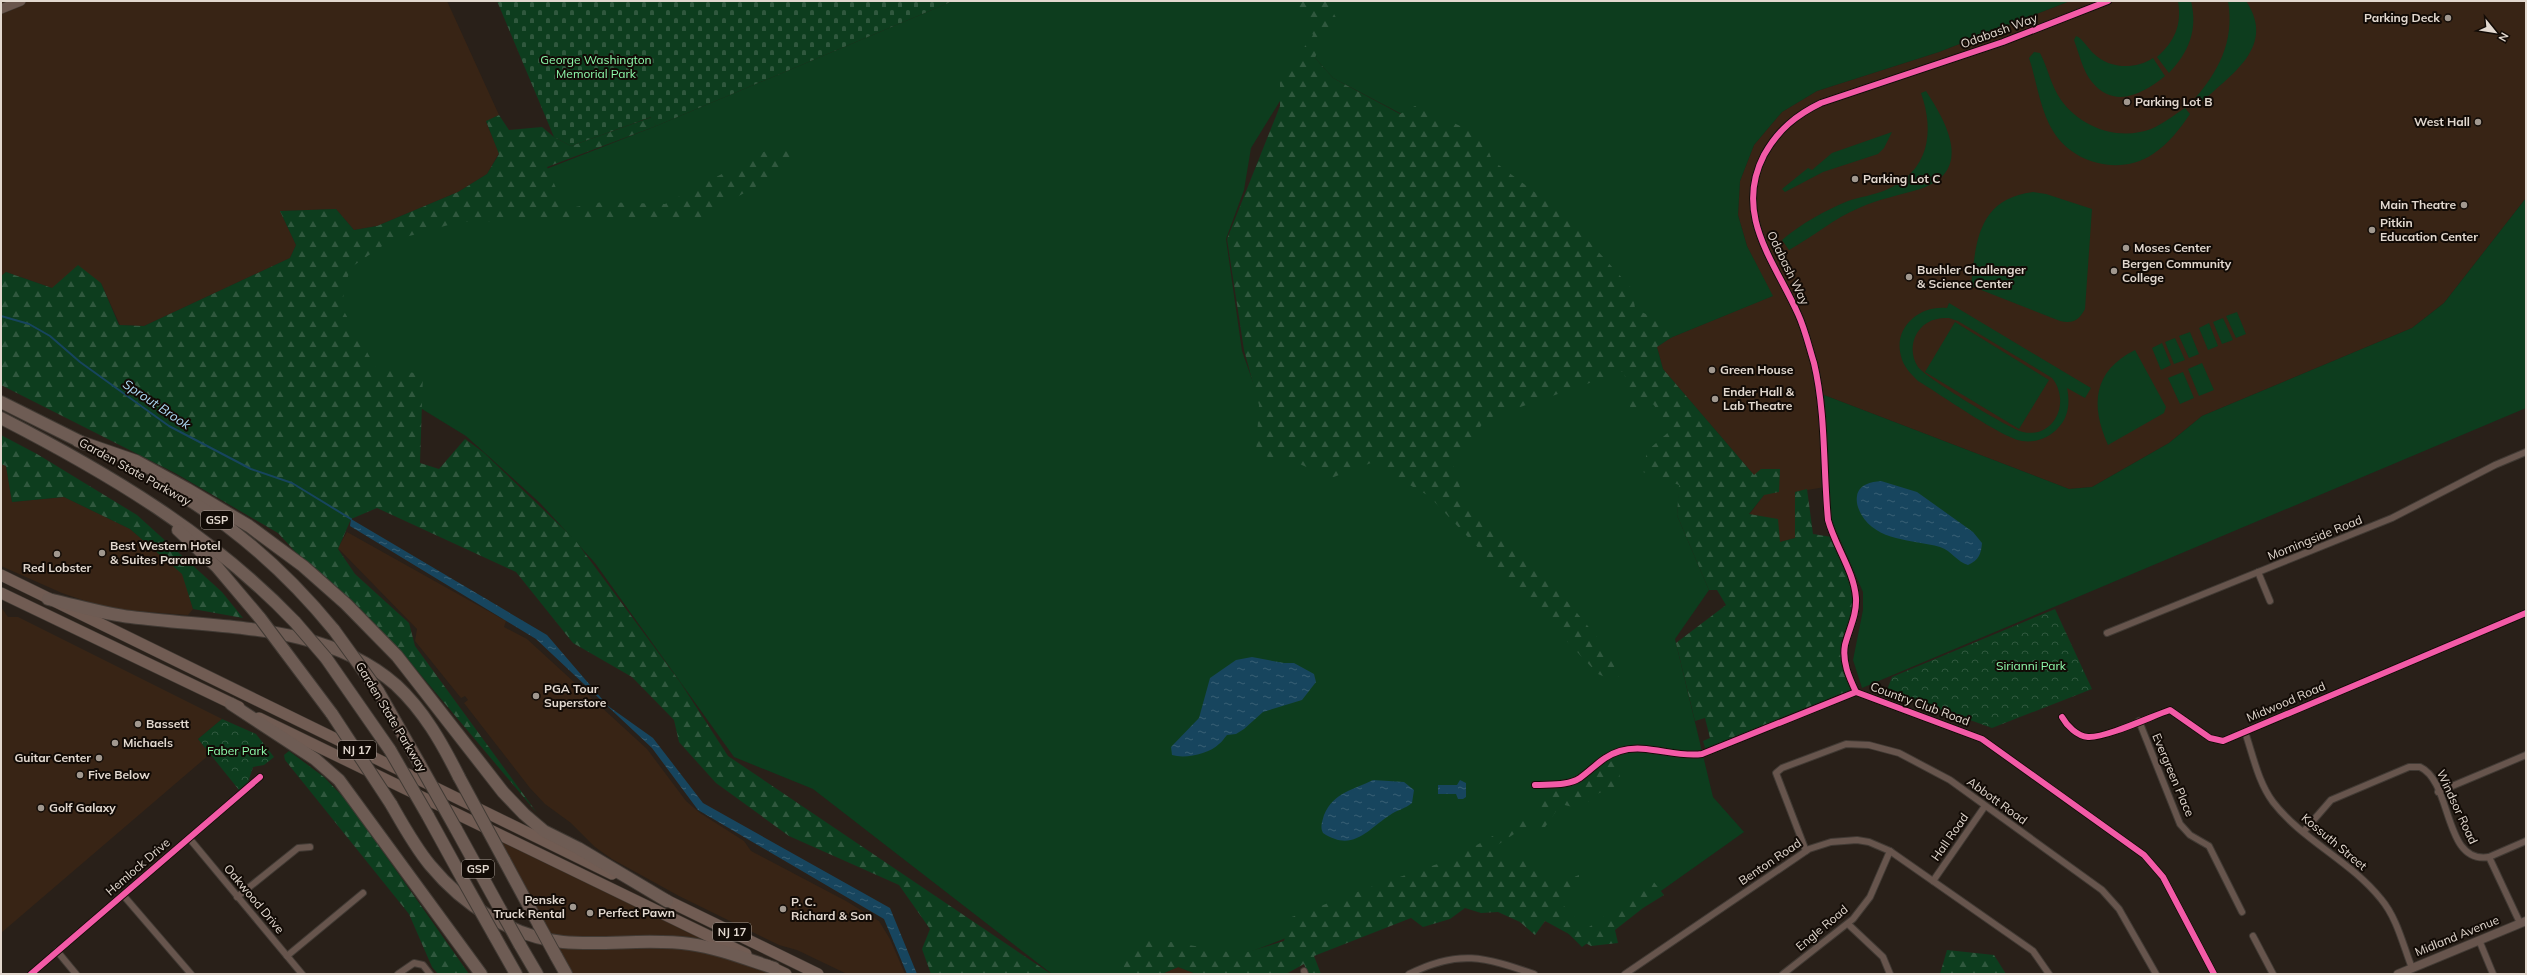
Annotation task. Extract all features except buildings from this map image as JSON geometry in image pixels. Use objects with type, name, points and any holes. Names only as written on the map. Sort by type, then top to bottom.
[{"type":"highway","name":"Garden State Parkway","points":[[1,402],[166,486],[227,527],[283,575],[334,630],[378,691],[537,974]]},
{"type":"highway","name":"Garden State Parkway","points":[[1,418],[84,462],[147,500],[200,537],[239,569],[295,622],[326,658],[390,750],[516,974]]},
{"type":"highway","points":[[78,441],[136,461],[187,488],[243,522],[298,562],[346,604],[393,652],[503,792],[527,818],[544,831],[672,903]]},
{"type":"highway","points":[[147,500],[217,567],[260,618],[332,714],[391,804],[422,855],[448,884],[485,914],[522,932],[564,942],[688,943],[721,950],[774,968]]},
{"type":"highway","name":"NJ 17","points":[[1,575],[818,974]]},
{"type":"highway","name":"NJ 17","points":[[1,593],[786,974]]},
{"type":"highway","points":[[48,598],[130,617],[296,636],[350,655],[373,667],[406,695],[434,730],[566,974]]},
{"type":"highway","points":[[231,704],[315,759],[339,780],[481,974]]},
{"type":"main road","points":[[1,9],[21,1]]},
{"type":"street","name":"Odabash Way","points":[[1856,692],[1847,673],[1844,659],[1856,598],[1853,581],[1832,537],[1828,520],[1821,410],[1814,365],[1799,315],[1768,257],[1756,224],[1753,207],[1754,188],[1760,164],[1771,144],[1785,127],[1800,114],[1821,103],[2003,42],[2108,1]]},
{"type":"street","name":"Morningside Road","points":[[2107,633],[2392,518],[2495,465],[2526,452]]},
{"type":"street","points":[[2258,572],[2270,601]]},
{"type":"street","name":"Midwood Road","points":[[2062,717],[2075,731],[2088,737],[2104,734],[2170,710],[2210,738],[2223,741],[2526,612]]},
{"type":"street","name":"Country Club Road","points":[[1535,785],[1568,783],[1580,778],[1606,756],[1621,750],[1635,749],[1688,756],[1702,754],[1856,692],[1982,739],[2144,855],[2163,877],[2214,974]]},
{"type":"street","name":"Evergreen Place","points":[[2139,721],[2180,824],[2190,835],[2209,846],[2242,912]]},
{"type":"street","name":"Kossuth Street","points":[[2245,732],[2260,778],[2272,801],[2282,813],[2381,898],[2390,912],[2412,968]]},
{"type":"street","name":"Abbott Road","points":[[1806,851],[1776,773],[1782,768],[1838,746],[1869,744],[1913,760],[1950,780],[2102,890],[2119,909],[2156,972]]},
{"type":"street","points":[[2438,792],[2526,755]]},
{"type":"street","name":"Windsor Road","points":[[2304,831],[2331,800],[2409,767],[2420,767],[2430,773],[2465,852],[2477,859],[2488,857]]},
{"type":"street","name":"Hemlock Drive","points":[[31,974],[260,777]]},
{"type":"street","name":"Hall Road","points":[[1933,881],[1985,806]]},
{"type":"street","name":"Oakwood Drive","points":[[189,838],[302,974]]},
{"type":"street","name":"Benton Road","points":[[1625,974],[1806,851],[1831,842],[1851,840],[1869,842],[1890,851],[2033,951],[2049,974]]},
{"type":"street","points":[[2523,922],[2488,857],[2526,841]]},
{"type":"street","points":[[238,897],[298,848],[310,847]]},
{"type":"street","name":"Engle Road","points":[[1783,974],[1848,924],[1870,897],[1890,851]]},
{"type":"street","points":[[288,956],[362,893]]},
{"type":"street","points":[[123,895],[191,974]]},
{"type":"street","name":"Midland Avenue","points":[[2398,974],[2523,922]]},
{"type":"street","points":[[1848,924],[1882,956],[1890,974]]},
{"type":"street","points":[[2253,936],[2273,974]]},
{"type":"street","points":[[2479,940],[2493,974]]},
{"type":"street","points":[[57,951],[76,974]]},
{"type":"street","points":[[1409,974],[1432,963],[1468,957],[1494,960],[1534,974]]},
{"type":"street","points":[[398,974],[414,963],[423,965],[430,974]]},
{"type":"street","points":[[2148,974],[2156,972]]},
{"type":"shaded area","points":[[1,1],[447,1],[499,115],[486,122],[499,153],[487,174],[458,192],[377,226],[354,230],[336,209],[280,211],[296,245],[290,258],[144,326],[120,325],[101,283],[52,288],[6,272],[1,276]]},
{"type":"shaded area","name":"Bergen Community College","points":[[2070,1],[2526,1],[2526,198],[2444,303],[2412,328],[2202,416],[2169,443],[2092,487],[2069,489],[1824,395],[1820,395],[1825,487],[1795,492],[1795,538],[1780,542],[1749,515],[1764,495],[1754,475],[1663,369],[1657,347],[1672,337],[1772,296],[1747,246],[1738,215],[1740,181],[1754,145],[1782,112],[1817,91],[1939,52]]},
{"type":"shaded area","points":[[1,464],[6,466],[12,502],[64,497],[130,529],[183,574],[193,609],[188,615],[109,609],[62,593],[1,566]]},
{"type":"shaded area","points":[[347,532],[506,621],[504,627],[527,639],[647,749],[686,801],[700,813],[744,841],[751,851],[846,901],[879,921],[890,939],[905,974],[847,974],[797,950],[779,945],[679,896],[612,859],[595,847],[571,823],[545,804],[530,788],[464,703],[468,700],[465,696],[461,698],[415,641],[417,629],[338,548]]},
{"type":"shaded area","points":[[1,607],[8,617],[18,617],[222,719],[198,739],[210,754],[1,933]]},
{"type":"shaded area","points":[[492,830],[786,974],[566,974]]},
{"type":"shaded area","points":[[1178,967],[1196,974],[1162,974]]},
{"type":"green space","name":"George Washington Memorial Park","points":[[497,1],[953,1],[656,126],[651,117],[571,146],[554,137]]},
{"type":"green space","points":[[953,1],[2070,1],[1939,52],[1817,91],[1782,112],[1754,145],[1740,181],[1738,215],[1747,246],[1773,296],[1658,343],[1411,119],[1333,78],[1315,58],[1317,41],[1251,148],[1244,190],[1226,239],[1242,351],[1274,441],[1623,361],[1684,441],[1677,515],[1709,590],[1675,639],[1713,797],[1744,832],[1582,947],[1492,858],[1209,968],[1178,967],[1160,974],[1052,974],[813,789],[734,757],[595,563],[540,503],[466,436],[329,352],[306,263],[656,126]]},
{"type":"green space","points":[[1295,1],[1327,1],[1341,27],[1322,39],[1315,58],[1333,78],[1400,114],[1415,106],[1483,136],[1492,160],[1564,214],[1633,290],[1635,309],[1657,319],[1672,337],[1657,347],[1663,369],[1754,475],[1761,469],[1780,469],[1779,492],[1764,495],[1749,514],[1778,519],[1780,542],[1795,538],[1795,492],[1807,489],[1813,534],[1832,537],[1853,581],[1856,598],[1844,659],[1856,692],[1706,751],[1703,741],[1710,738],[1705,718],[1695,721],[1676,643],[1726,605],[1717,590],[1709,590],[1677,515],[1679,485],[1643,472],[1647,451],[1672,429],[1653,404],[1632,418],[1624,371],[1486,419],[1453,464],[1463,497],[1567,601],[1607,649],[1622,684],[1598,674],[1429,496],[1371,463],[1331,478],[1293,461],[1278,461],[1256,452],[1259,405],[1244,350],[1227,239],[1280,106],[1280,81],[1313,35]]},
{"type":"green space","points":[[2178,1],[2191,1],[2193,12],[2192,31],[2187,49],[2169,73],[2157,57],[2173,39],[2176,32],[2179,18]]},
{"type":"green space","points":[[2228,1],[2246,1],[2254,18],[2256,34],[2252,48],[2244,62],[2233,74],[2196,108],[2191,103],[2201,92],[2216,68],[2226,43],[2230,16]]},
{"type":"green space","points":[[2076,36],[2099,58],[2114,65],[2138,65],[2153,58],[2165,76],[2139,93],[2120,97],[2110,95],[2101,90],[2089,78],[2074,40]]},
{"type":"green space","points":[[2034,52],[2040,53],[2058,95],[2069,110],[2090,125],[2102,130],[2126,133],[2139,132],[2155,127],[2185,108],[2190,114],[2178,131],[2164,146],[2140,161],[2112,165],[2085,159],[2072,152],[2062,142],[2053,131],[2049,123],[2042,105],[2029,58]]},
{"type":"green space","points":[[1926,91],[1941,117],[1951,145],[1951,158],[1947,170],[1937,181],[1920,189],[1874,202],[1850,212],[1789,250],[1782,240],[1805,223],[1848,201],[1886,190],[1900,182],[1912,172],[1920,162],[1925,149],[1927,122],[1921,93]]},
{"type":"green space","points":[[499,115],[509,130],[542,127],[554,137],[571,146],[652,117],[656,126],[547,167],[565,209],[602,202],[665,204],[773,147],[792,153],[782,172],[701,217],[459,222],[388,242],[350,268],[341,306],[376,368],[423,374],[420,463],[439,469],[465,439],[483,452],[575,540],[680,682],[728,756],[1051,974],[931,974],[922,949],[930,929],[899,885],[789,836],[716,783],[679,742],[674,720],[632,677],[573,643],[516,572],[377,508],[351,519],[338,549],[355,574],[409,623],[415,646],[537,813],[399,649],[302,559],[278,533],[175,473],[1,385],[1,276],[6,272],[52,288],[78,265],[101,283],[119,325],[144,326],[290,258],[296,245],[280,211],[336,209],[354,230],[377,226],[458,192],[487,174],[499,154],[486,121]]},
{"type":"green space","points":[[1892,132],[1884,148],[1878,154],[1823,172],[1785,192],[1782,189],[1808,168],[1812,170],[1832,153]]},
{"type":"green space","points":[[2033,192],[2046,194],[2092,209],[2085,309],[2078,318],[2069,322],[2060,321],[1971,286],[1975,253],[1978,238],[1983,225],[1991,213],[2001,203],[2015,196]]},
{"type":"green space","points":[[2526,198],[2526,408],[1862,688],[1853,660],[1863,610],[1863,592],[1831,519],[1824,395],[2069,489],[2092,487],[2169,443],[2202,416],[2412,328],[2444,303]]},
{"type":"green space","points":[[1949,303],[2091,388],[2085,398],[2067,388],[2068,409],[2062,424],[2051,435],[2042,439],[2022,441],[2000,432],[1986,424],[1918,381],[1908,370],[1902,360],[1900,345],[1901,336],[1905,327],[1918,314],[1927,310],[1947,308]],"holes":[[[1943,318],[1958,321],[2052,378],[2058,387],[2060,407],[2057,416],[2044,430],[2034,433],[2023,432],[2015,429],[1985,413],[1935,381],[1918,367],[1914,360],[1913,349],[1915,337],[1921,328],[1933,320]]]},
{"type":"green space","points":[[2237,312],[2246,334],[2236,338],[2226,316]]},
{"type":"green space","points":[[2223,318],[2233,340],[2222,344],[2213,322]]},
{"type":"green space","points":[[1955,322],[2049,380],[2019,429],[1925,372]]},
{"type":"green space","points":[[2209,323],[2218,346],[2208,350],[2199,328]]},
{"type":"green space","points":[[2190,332],[2199,354],[2189,358],[2179,336]]},
{"type":"green space","points":[[2175,338],[2185,360],[2174,364],[2165,342]]},
{"type":"green space","points":[[2162,343],[2171,365],[2161,370],[2152,348]]},
{"type":"green space","points":[[2135,350],[2166,407],[2164,413],[2108,445],[2102,430],[2099,416],[2099,390],[2103,379],[2111,368],[2121,358]]},
{"type":"green space","points":[[2202,363],[2214,390],[2199,396],[2188,369]]},
{"type":"green space","points":[[2183,372],[2194,398],[2180,404],[2168,378]]},
{"type":"green space","points":[[1,435],[37,454],[137,515],[222,592],[243,618],[193,609],[182,574],[130,529],[64,497],[12,502],[6,466],[1,464]]},
{"type":"green space","name":"Sirianni Park","points":[[2055,609],[2092,689],[1992,728],[1887,690],[1892,677]]},
{"type":"green space","name":"Faber Park","points":[[222,719],[256,734],[274,757],[264,765],[253,767],[248,782],[239,790],[198,739]]},
{"type":"green space","points":[[289,751],[324,777],[348,802],[469,974],[438,974],[432,967],[409,914],[285,760],[284,755]]},
{"type":"green space","points":[[1616,757],[1622,762],[1618,785],[1597,794],[1580,809],[1561,804],[1543,830],[1517,832],[1490,850],[1497,860],[1528,861],[1556,884],[1579,875],[1579,885],[1563,905],[1586,929],[1635,892],[1653,881],[1664,895],[1643,908],[1615,930],[1618,943],[1591,946],[1545,921],[1535,935],[1520,922],[1498,912],[1481,913],[1465,908],[1450,919],[1423,927],[1411,918],[1314,956],[1321,974],[1308,974],[1304,964],[1286,974],[1196,974],[1178,967],[1162,974],[1123,974],[1125,956],[1148,938],[1241,954],[1284,941],[1289,918],[1365,889],[1452,859],[1521,820],[1537,819],[1540,814],[1538,801],[1546,790],[1575,788]]},
{"type":"green space","points":[[1947,950],[1994,955],[2006,974],[1940,974]]},
{"type":"water","points":[[1881,481],[1917,492],[1973,532],[1982,543],[1977,559],[1968,565],[1964,564],[1948,551],[1940,547],[1896,538],[1876,530],[1861,514],[1858,508],[1857,496],[1860,489],[1866,484]]},
{"type":"water","points":[[351,519],[547,635],[608,706],[653,738],[703,803],[890,908],[917,974],[907,974],[884,919],[698,810],[652,748],[536,639],[350,526]]},
{"type":"water","points":[[1252,657],[1284,663],[1294,663],[1314,674],[1316,682],[1302,700],[1263,712],[1244,729],[1236,734],[1227,735],[1215,748],[1197,755],[1172,755],[1171,747],[1199,718],[1210,678],[1236,660]]},
{"type":"water","points":[[1373,780],[1404,782],[1414,790],[1412,803],[1390,815],[1360,837],[1352,840],[1343,841],[1334,839],[1323,833],[1321,827],[1324,815],[1333,801],[1339,796]]},
{"type":"water","points":[[1460,780],[1466,783],[1466,797],[1463,799],[1458,799],[1456,794],[1438,794],[1438,785],[1457,785]]},
{"type":"waterway","name":"Sprout Brook","points":[[1,316],[29,324],[50,336],[80,362],[169,426],[251,469],[292,483],[351,519]]},
{"type":"cycle path","points":[[1856,692],[1844,657],[1845,645],[1856,604],[1855,588],[1828,520],[1821,402],[1814,363],[1805,332],[1789,295],[1769,257],[1755,218],[1753,198],[1756,177],[1764,155],[1775,138],[1788,124],[1821,103],[2003,42],[2108,1]]},
{"type":"cycle path","points":[[2062,717],[2073,730],[2080,735],[2088,737],[2106,734],[2170,710],[2210,738],[2223,741],[2526,613]]},
{"type":"cycle path","points":[[1535,785],[1559,784],[1575,781],[1614,753],[1630,749],[1650,749],[1692,755],[1702,754],[1856,692],[1982,739],[2144,855],[2163,877],[2214,974]]},
{"type":"cycle path","points":[[31,974],[260,777]]},
{"type":"place","name":"Parking Deck","points":[[2448,18]]},
{"type":"place","name":"Parking Lot B","points":[[2127,102]]},
{"type":"place","name":"West Hall","points":[[2478,122]]},
{"type":"place","name":"Parking Lot C","points":[[1855,179]]},
{"type":"place","name":"Main Theatre","points":[[2464,205]]},
{"type":"place","name":"Pitkin Education Center","points":[[2372,230]]},
{"type":"place","name":"Moses Center","points":[[2126,248]]},
{"type":"place","name":"Bergen Community College","points":[[2114,271]]},
{"type":"place","name":"Buehler Challenger & Science Center","points":[[1909,277]]},
{"type":"place","name":"Green House","points":[[1712,370]]},
{"type":"place","name":"Ender Hall & Lab Theatre","points":[[1715,399]]},
{"type":"place","name":"Best Western Hotel & Suites Paramus","points":[[102,553]]},
{"type":"place","name":"Red Lobster","points":[[57,554]]},
{"type":"place","name":"PGA Tour Superstore","points":[[536,696]]},
{"type":"place","name":"Bassett","points":[[138,724]]},
{"type":"place","name":"Michaels","points":[[115,743]]},
{"type":"place","name":"Guitar Center","points":[[99,758]]},
{"type":"place","name":"Five Below","points":[[80,775]]},
{"type":"place","name":"Golf Galaxy","points":[[41,808]]},
{"type":"place","name":"Penske Truck Rental","points":[[573,907]]},
{"type":"place","name":"P. C. Richard & Son","points":[[783,909]]},
{"type":"place","name":"Perfect Pawn","points":[[590,913]]}]
